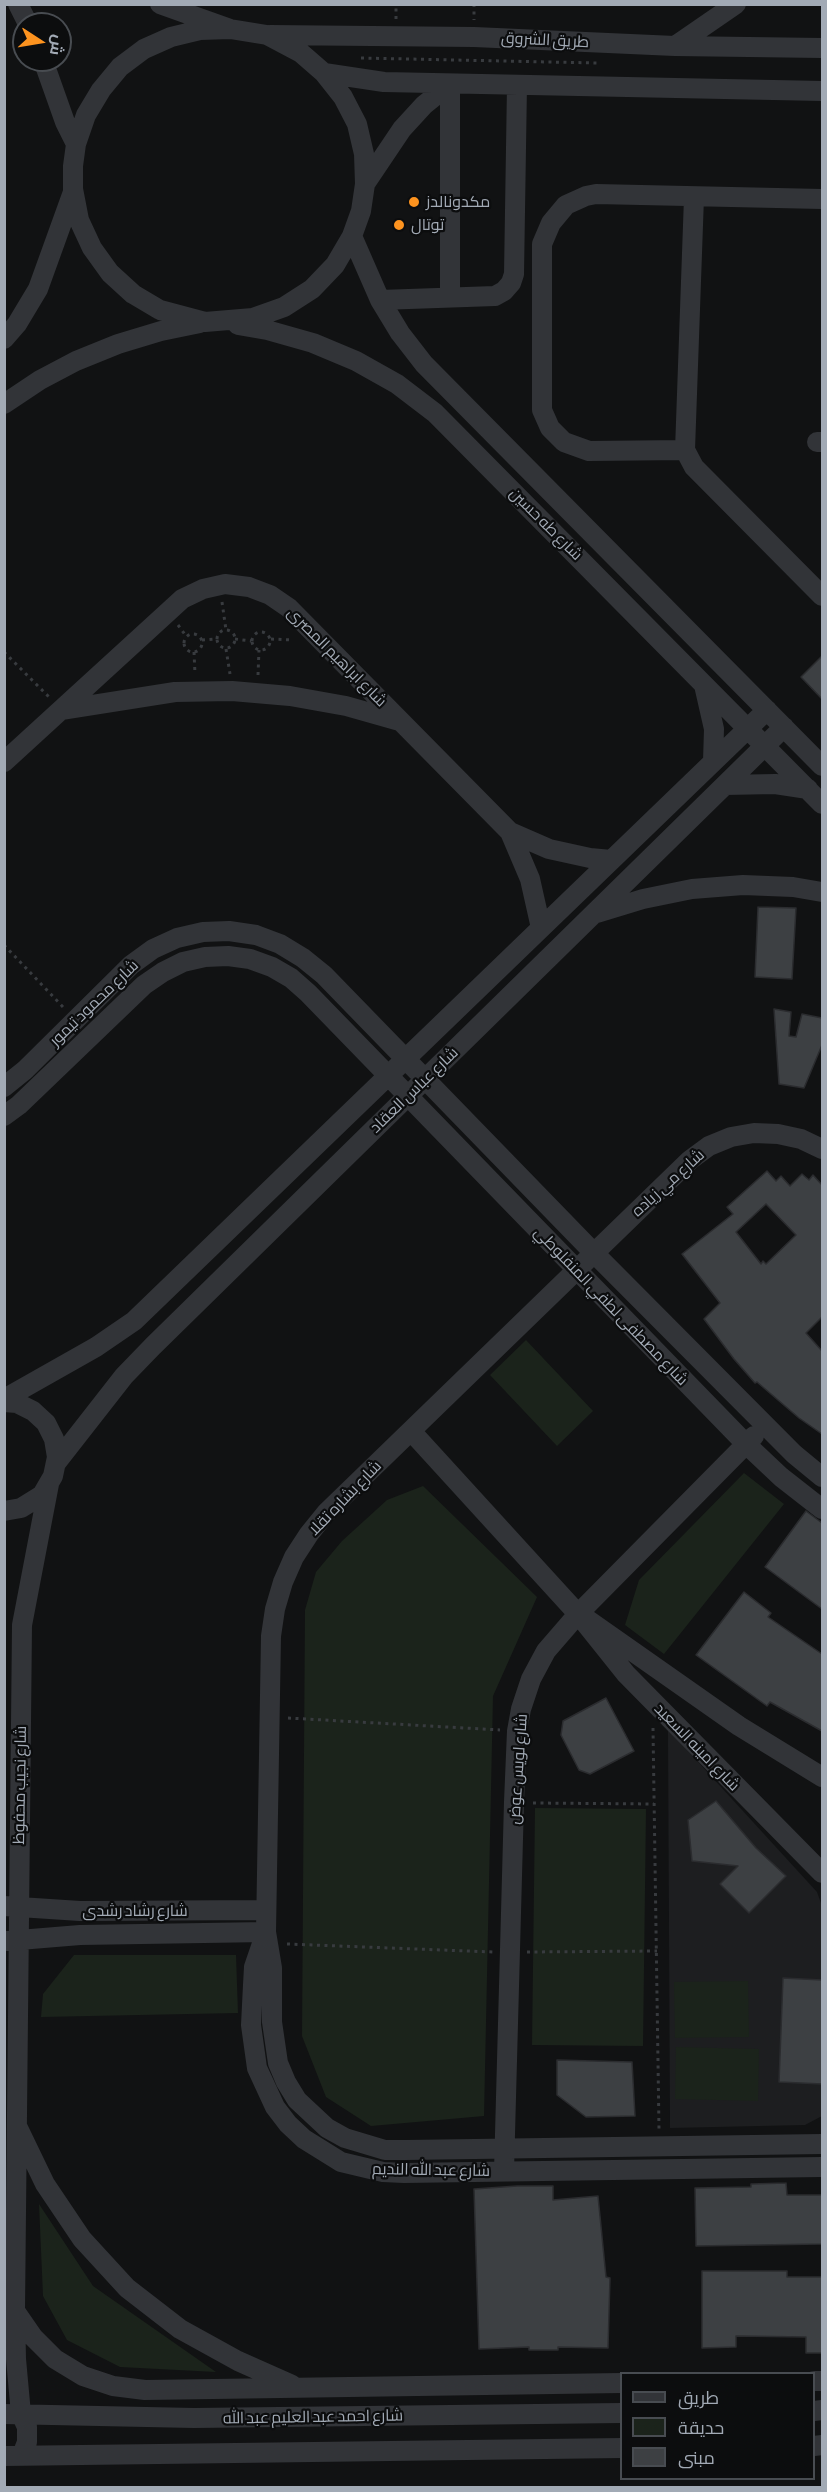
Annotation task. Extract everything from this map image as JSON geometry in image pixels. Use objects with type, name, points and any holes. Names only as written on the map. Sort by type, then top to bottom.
[{"type":"street","points":[[4,404],[40,380],[76,361],[150,334],[213,322],[253,318],[284,307],[312,289],[335,265],[352,236],[361,211],[365,184],[364,154],[357,124],[343,97],[324,73],[301,53],[267,35],[230,29],[160,4]]},
{"type":"street","points":[[675,46],[736,4]]},
{"type":"street","points":[[4,339],[17,324],[38,288],[73,189],[76,144],[86,115],[100,90],[128,61],[144,49],[171,37],[200,30],[230,29]]},
{"type":"street","name":"طريق الشروق","points":[[267,35],[463,37],[675,46],[822,48]]},
{"type":"street","points":[[47,72],[65,122],[76,144]]},
{"type":"street","points":[[324,73],[384,82],[822,91]]},
{"type":"street","points":[[365,184],[402,129],[424,105],[450,84]]},
{"type":"street","points":[[450,84],[450,296]]},
{"type":"street","points":[[380,300],[495,296],[511,283],[514,274],[517,85]]},
{"type":"street","name":"شارع طه حسين","points":[[73,189],[83,229],[92,248],[110,273],[133,294],[159,310],[213,322],[267,330],[313,343],[356,361],[397,384],[435,413],[822,804]]},
{"type":"street","points":[[685,450],[589,451],[564,442],[550,428],[542,410],[542,244],[545,233],[566,205],[596,194],[822,199]]},
{"type":"street","points":[[694,197],[685,450],[694,467],[822,597]]},
{"type":"street","name":"شارع طه حسين","points":[[352,236],[380,300],[400,333],[424,364],[822,766]]},
{"type":"street","name":"شارع ابراهيم المصرى","points":[[4,762],[182,599],[203,589],[219,586],[249,586],[270,595],[289,608],[510,832],[530,879],[541,928]]},
{"type":"street","points":[[704,683],[714,729],[713,761]]},
{"type":"street","points":[[61,710],[175,692],[232,691],[290,696],[346,706],[401,722]]},
{"type":"street","name":"شارع عباس العقاد","points":[[4,1401],[96,1347],[134,1321],[767,710]]},
{"type":"street","name":"شارع عباس العقاد","points":[[56,1463],[131,1369],[784,728]]},
{"type":"street","points":[[725,785],[766,783],[808,789]]},
{"type":"street","name":"شارع ابراهيم المصرى","points":[[510,832],[549,849],[611,860]]},
{"type":"street","points":[[595,913],[643,899],[692,889],[743,885],[793,887],[822,892]]},
{"type":"street","name":"شارع محمود تيمور","points":[[4,1087],[131,965],[153,949],[177,938],[203,932],[229,931],[256,935],[303,958],[324,975],[424,1080]]},
{"type":"street","name":"شارع محمود تيمور","points":[[4,1116],[144,985],[183,962],[205,957],[228,956],[250,959],[272,966],[291,978],[407,1097]]},
{"type":"street","points":[[52,1043],[67,1059]]},
{"type":"street","name":"شارع مصطفى لطفي المنفلوطي","points":[[424,1080],[794,1454],[822,1477]]},
{"type":"street","name":"شارع مصطفى لطفي المنفلوطي","points":[[407,1097],[746,1444],[781,1477],[822,1509]]},
{"type":"street","name":"شارع مي زياده","points":[[593,1252],[690,1160],[709,1146],[743,1135],[778,1134],[801,1139],[822,1149]]},
{"type":"street","name":"شارع بشاره تقلا","points":[[267,1937],[271,1636],[275,1609],[294,1557],[326,1513],[593,1252]]},
{"type":"street","points":[[4,1401],[17,1403],[33,1411],[46,1423],[54,1439],[56,1463]]},
{"type":"street","name":"شارع لويس عوض","points":[[504,2171],[517,1731],[521,1709],[531,1679],[546,1651],[578,1614],[765,1425]]},
{"type":"street","name":"شارع امينه السعيد","points":[[411,1431],[578,1614],[607,1652],[653,1702],[822,1873]]},
{"type":"street","name":"شارع نجيب محفوظ","points":[[13,2455],[27,2442],[27,2427],[13,2414],[16,2360],[16,2124],[11,1906],[22,1625],[49,1484],[56,1463]]},
{"type":"street","points":[[4,1511],[32,1503],[42,1495],[49,1484]]},
{"type":"street","name":"شارع امينه السعيد","points":[[578,1614],[739,1726],[822,1777]]},
{"type":"street","name":"شارع رشاد رشدى","points":[[11,1906],[80,1911],[266,1910]]},
{"type":"street","name":"شارع رشاد رشدى","points":[[11,1941],[80,1935],[267,1937]]},
{"type":"street","name":"شارع عبد الله النديم","points":[[267,1937],[273,1968],[274,2043],[278,2063],[292,2091],[311,2115],[345,2138],[385,2150],[822,2144]]},
{"type":"street","name":"شارع عبد الله النديم","points":[[267,1937],[254,1967],[251,2025],[256,2068],[264,2088],[288,2124],[321,2152],[361,2168],[404,2173],[822,2167]]},
{"type":"street","points":[[16,2124],[45,2184],[82,2239],[127,2288],[180,2329],[237,2361],[297,2388]]},
{"type":"street","points":[[15,2310],[33,2337],[55,2359],[83,2376],[113,2386],[145,2390],[620,2384]]},
{"type":"street","name":"شارع احمد عبد العليم عبد الله","points":[[13,2414],[194,2418],[620,2413]]},
{"type":"street","name":"شارع احمد عبد العليم عبد الله","points":[[13,2455],[620,2448]]},
{"type":"path","points":[[219,586],[226,630]]},
{"type":"path","points":[[226,630],[230,631],[235,639]]},
{"type":"path","points":[[216,639],[217,635],[226,630]]},
{"type":"path","points":[[260,631],[269,635],[271,639],[269,646],[259,650],[252,641],[253,636],[260,631]]},
{"type":"path","points":[[189,633],[197,634],[202,640],[198,650],[190,652],[184,647],[184,639],[189,633]]},
{"type":"path","points":[[202,640],[216,639]]},
{"type":"path","points":[[216,639],[218,644],[226,649],[232,691]]},
{"type":"path","points":[[235,639],[252,641]]},
{"type":"path","points":[[226,649],[231,647],[235,639]]},
{"type":"path","points":[[258,693],[259,650]]},
{"type":"path","points":[[4,652],[61,710]]},
{"type":"path","points":[[4,945],[75,1020]]},
{"type":"path","points":[[653,1702],[660,2146]]},
{"type":"path","points":[[269,1717],[517,1731]]},
{"type":"path","points":[[514,1802],[654,1804]]},
{"type":"path","points":[[267,1937],[510,1952],[657,1951]]},
{"type":"shaded area","points":[[668,1729],[817,1892],[822,1906],[822,2116],[805,2125],[670,2128]]},
{"type":"green space","points":[[526,1340],[593,1411],[557,1446],[490,1375]]},
{"type":"green space","points":[[744,1473],[784,1504],[664,1654],[625,1625],[639,1580]]},
{"type":"green space","points":[[423,1486],[537,1597],[493,1696],[484,2116],[371,2126],[326,2097],[302,2036],[305,1610],[316,1572],[342,1541],[387,1500]]},
{"type":"green space","points":[[535,1808],[646,1809],[643,2046],[532,2045]]},
{"type":"green space","points":[[74,1955],[236,1955],[238,2013],[41,2017],[43,1994]]},
{"type":"green space","points":[[748,1981],[749,2037],[675,2038],[674,1982]]},
{"type":"green space","points":[[676,2047],[759,2049],[758,2101],[675,2099]]},
{"type":"green space","points":[[39,2204],[93,2286],[216,2372],[120,2367],[67,2340],[43,2296]]},
{"type":"building","points":[[822,656],[822,699],[801,677]]},
{"type":"building","points":[[758,907],[796,908],[792,979],[755,977]]},
{"type":"building","points":[[774,1009],[791,1012],[789,1036],[796,1037],[802,1014],[822,1018],[822,1045],[804,1088],[779,1084]]},
{"type":"building","points":[[767,1171],[776,1181],[781,1176],[790,1186],[802,1174],[809,1180],[813,1175],[822,1185],[822,1317],[806,1333],[822,1351],[822,1434],[799,1418],[757,1382],[755,1383],[704,1319],[720,1303],[682,1254],[733,1214],[727,1207]],"holes":[[[766,1204],[796,1235],[766,1264],[763,1261],[761,1264],[736,1232]]]},
{"type":"building","points":[[806,1511],[822,1523],[822,1609],[765,1567]]},
{"type":"building","points":[[744,1592],[771,1613],[768,1617],[822,1654],[822,1731],[770,1702],[767,1706],[696,1655]]},
{"type":"building","points":[[606,1698],[634,1751],[590,1774],[579,1770],[561,1735],[563,1721]]},
{"type":"building","points":[[716,1801],[756,1848],[786,1876],[749,1913],[720,1884],[738,1866],[692,1861],[688,1820]]},
{"type":"building","points":[[783,1978],[822,1980],[822,2084],[779,2082]]},
{"type":"building","points":[[557,2060],[632,2062],[635,2116],[586,2117],[557,2095]]},
{"type":"building","points":[[786,2183],[787,2195],[822,2195],[822,2244],[696,2246],[695,2188],[751,2187],[751,2184]]},
{"type":"building","points":[[553,2186],[553,2200],[598,2196],[606,2277],[610,2278],[608,2348],[479,2349],[474,2189]]},
{"type":"building","points":[[702,2271],[787,2271],[787,2277],[822,2277],[822,2353],[806,2353],[806,2337],[736,2336],[736,2347],[702,2348]]},
{"type":"place","name":"مكدونالدز","points":[[414,202]]},
{"type":"place","name":"توتال","points":[[399,225]]}]
